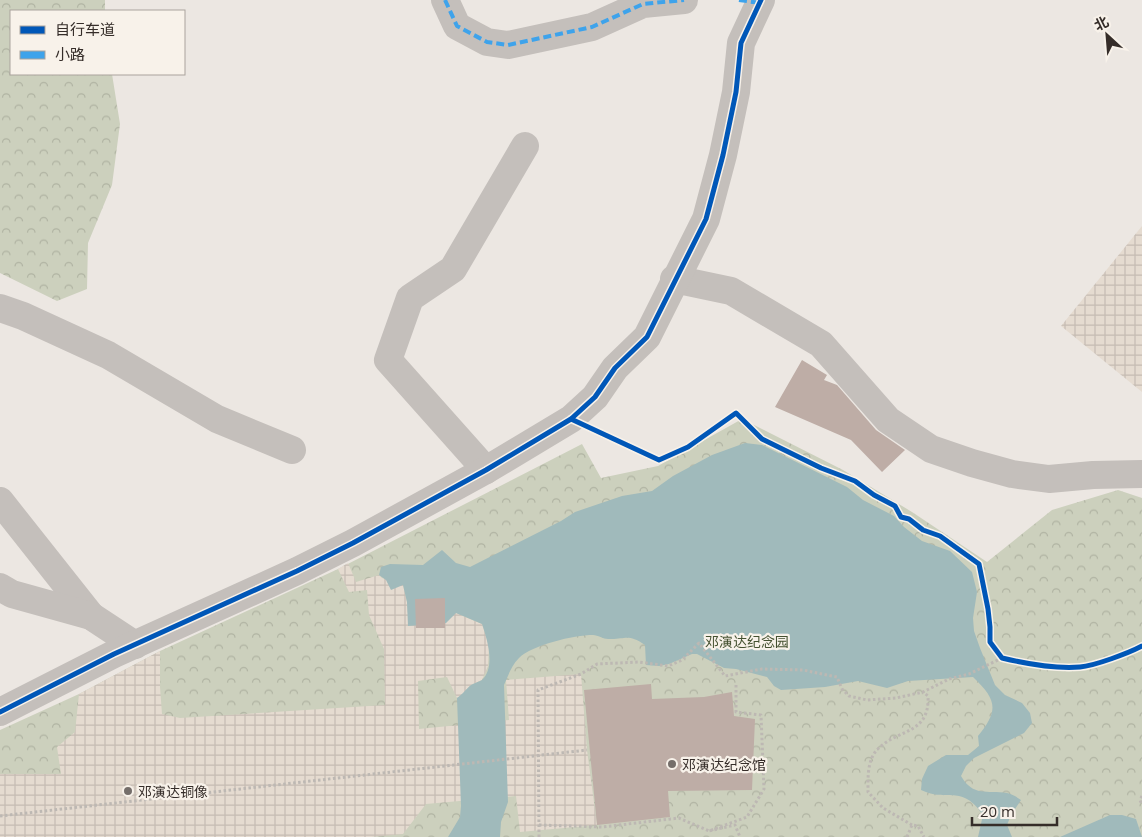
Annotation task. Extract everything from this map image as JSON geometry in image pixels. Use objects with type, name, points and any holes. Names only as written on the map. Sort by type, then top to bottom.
[{"type":"street","points":[[445,0],[457,26],[487,42],[508,45],[592,26],[644,4],[656,1],[684,0]]},
{"type":"street","points":[[0,712],[135,645],[297,571],[361,538],[486,470],[571,419],[595,397],[615,368],[647,337],[674,279],[706,219],[725,146],[736,92],[741,43],[753,1]]},
{"type":"street","points":[[486,470],[388,360],[410,298],[453,269],[525,146]]},
{"type":"street","points":[[674,279],[730,291],[821,344],[888,420],[931,449],[1012,474],[1040,478],[1142,474]]},
{"type":"street","points":[[0,308],[23,316],[108,355],[217,419],[292,450]]},
{"type":"street","points":[[0,501],[91,616]]},
{"type":"street","points":[[0,587],[12,594],[91,616],[135,645]]},
{"type":"path","points":[[571,419],[660,460],[688,447],[736,413],[762,439],[821,468],[855,481],[874,495],[895,506],[902,517],[909,518],[923,530],[940,536],[978,564],[988,609],[990,642],[1002,658]]},
{"type":"path","points":[[539,837],[538,690],[581,674],[598,664],[639,662],[668,666],[682,660],[699,643],[725,676],[762,669],[802,670],[837,677],[842,689],[848,696],[867,700],[896,698],[923,692],[950,679],[969,674],[1002,658],[1035,666],[1080,667],[1131,652],[1142,646]]},
{"type":"path","points":[[710,831],[747,817],[764,789],[760,715],[736,712],[736,685]]},
{"type":"path","points":[[923,692],[928,696],[929,710],[921,724],[890,739],[875,752],[870,762],[868,792],[883,808],[912,825],[918,826],[924,837]]},
{"type":"path","points":[[0,816],[588,750]]},
{"type":"path","points":[[1142,796],[1140,800],[1142,805]]},
{"type":"path","points":[[539,824],[602,827],[679,818],[710,831],[735,825],[740,837]]},
{"type":"path","points":[[907,837],[912,825]]},
{"type":"green space","points":[[0,0],[105,0],[105,10],[10,10],[10,75],[112,75],[120,124],[112,185],[88,243],[87,289],[57,301],[0,273]]},
{"type":"green space","name":"邓演达纪念园","points":[[742,419],[843,470],[912,512],[987,562],[1052,510],[1118,490],[1142,498],[1142,837],[0,837],[0,730],[79,694],[160,651],[338,569],[582,444],[601,478],[658,466]]},
{"type":"shaded area","points":[[1142,226],[1142,392],[1061,326]]},
{"type":"shaded area","points":[[348,563],[356,582],[379,575],[382,578],[403,585],[409,626],[456,613],[482,624],[489,645],[488,666],[482,680],[471,685],[457,698],[447,677],[418,681],[419,729],[509,720],[506,680],[581,674],[587,750],[597,825],[520,832],[516,796],[426,804],[403,834],[371,837],[0,837],[0,774],[61,774],[57,747],[75,732],[79,694],[160,651],[162,714],[180,718],[385,705],[384,649],[369,615],[367,590],[349,592],[338,569]]},
{"type":"water","points":[[745,443],[762,445],[847,487],[863,500],[894,516],[904,527],[922,541],[950,551],[972,572],[977,592],[973,618],[974,631],[980,648],[995,685],[1005,695],[1022,703],[1030,713],[1032,723],[1024,733],[974,758],[966,766],[961,776],[970,787],[976,790],[1007,793],[1021,800],[1007,825],[1012,837],[978,837],[983,815],[968,799],[961,796],[939,795],[921,790],[922,779],[928,766],[946,755],[968,755],[979,746],[978,736],[989,719],[992,705],[987,692],[973,677],[908,681],[887,688],[858,681],[825,687],[781,690],[774,686],[767,677],[724,668],[697,654],[692,654],[669,664],[659,666],[646,665],[645,645],[639,641],[630,638],[608,639],[593,635],[565,639],[543,645],[525,653],[514,664],[504,685],[508,802],[501,822],[500,837],[448,837],[460,817],[461,806],[457,698],[471,685],[482,680],[489,668],[486,637],[482,624],[456,613],[446,623],[408,626],[407,602],[403,585],[391,590],[386,580],[379,575],[381,567],[390,564],[423,565],[442,550],[456,563],[470,567],[575,512],[622,496],[652,491],[673,476],[712,455]]},
{"type":"water","points":[[1110,815],[1122,815],[1136,819],[1142,837],[1060,837]]},
{"type":"building","points":[[802,360],[827,375],[824,380],[837,385],[876,430],[905,450],[882,472],[851,440],[775,407]]},
{"type":"building","points":[[445,598],[445,628],[416,628],[415,599]]},
{"type":"building","name":"邓演达纪念馆","points":[[651,684],[652,699],[704,697],[732,692],[734,716],[755,719],[752,790],[668,791],[670,817],[597,825],[584,690]]},
{"type":"marked path","points":[[445,0],[457,26],[487,42],[508,45],[592,27],[643,4],[684,0]]},
{"type":"marked path","points":[[739,0],[760,3]]},
{"type":"cycle path","points":[[0,712],[114,654],[297,571],[353,543],[486,470],[571,419],[595,397],[615,368],[647,337],[706,219],[723,155],[736,92],[741,43],[761,0]]},
{"type":"cycle path","points":[[571,419],[659,460],[688,447],[736,413],[762,439],[821,468],[855,481],[874,495],[895,506],[901,517],[909,519],[923,530],[940,536],[979,564],[988,609],[990,642],[1002,658],[1041,666],[1080,667],[1111,659],[1142,646]]},
{"type":"place","name":"邓演达纪念馆","points":[[672,764]]},
{"type":"place","name":"邓演达铜像","points":[[128,791]]}]
